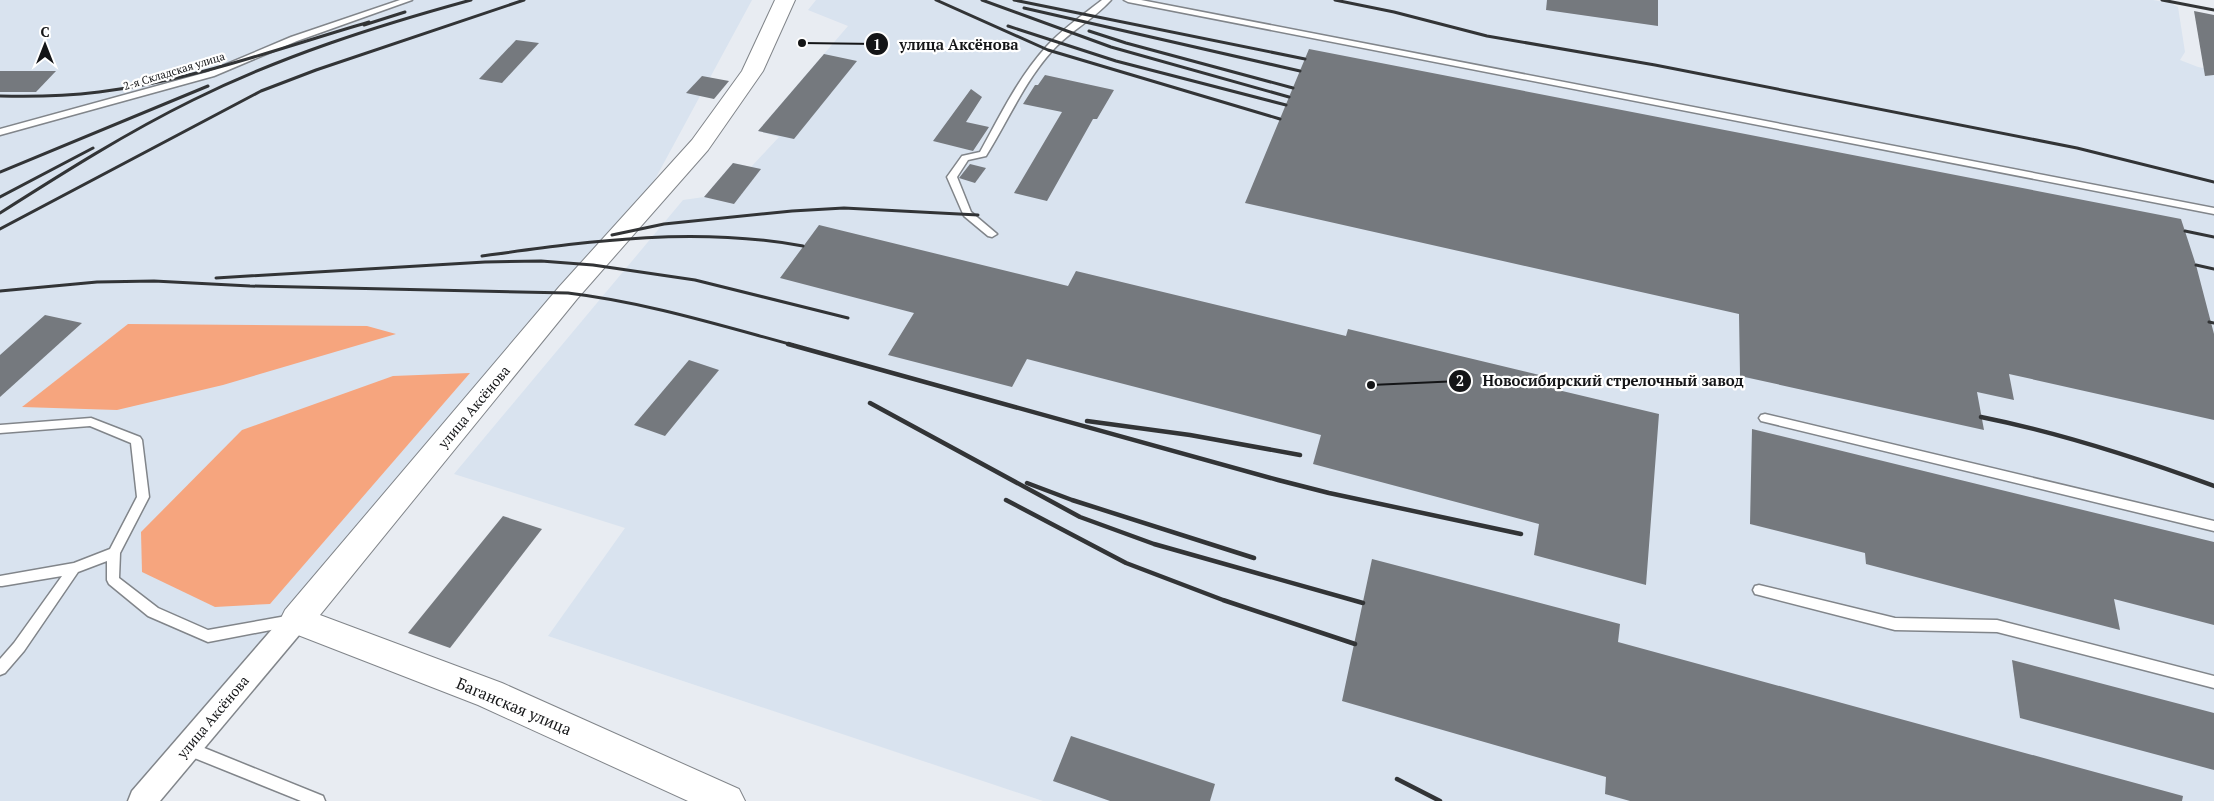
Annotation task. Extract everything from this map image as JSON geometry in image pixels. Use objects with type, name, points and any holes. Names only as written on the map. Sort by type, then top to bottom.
[{"type":"street","name":"улица Аксёнова","points":[[142,801],[296,620],[568,293],[700,145],[752,71],[784,0]]},
{"type":"street","name":"Баганская улица","points":[[296,620],[490,694],[728,801]]},
{"type":"lane","name":"2-я Складская улица","points":[[0,132],[211,74],[294,39],[408,0]]},
{"type":"lane","points":[[992,234],[967,214],[952,176],[965,158],[983,154],[1017,93],[1056,41],[1107,0]]},
{"type":"lane","points":[[1128,0],[2214,210]]},
{"type":"lane","points":[[1765,418],[2214,526]]},
{"type":"lane","points":[[0,429],[91,422],[136,440],[143,497],[114,553],[113,580],[153,612],[208,636],[296,620]]},
{"type":"lane","points":[[2,582],[74,568],[114,553]]},
{"type":"lane","points":[[0,669],[19,647],[74,568]]},
{"type":"lane","points":[[1759,590],[1895,624],[1998,626],[2214,682]]},
{"type":"lane","points":[[188,748],[318,801]]},
{"type":"shaded area","points":[[0,0],[752,0],[653,183],[311,582],[132,801],[0,801]]},
{"type":"shaded area","points":[[816,0],[2153,0],[2171,3],[2178,7],[2185,52],[2180,60],[2198,67],[2214,70],[2214,801],[1043,801],[548,636],[625,528],[454,474],[683,200],[704,197],[733,163],[751,167],[779,137],[758,131],[848,26],[808,10]]},
{"type":"shaded area","points":[[128,324],[367,326],[396,334],[223,385],[117,410],[22,407]]},
{"type":"shaded area","points":[[470,373],[270,604],[215,607],[142,572],[141,532],[242,430],[393,376]]},
{"type":"building","points":[[1547,0],[1658,0],[1658,26],[1546,10]]},
{"type":"building","points":[[2194,11],[2214,15],[2214,75],[2205,76]]},
{"type":"building","points":[[516,40],[539,43],[502,83],[479,79]]},
{"type":"building","points":[[1309,49],[2181,219],[2196,265],[2214,334],[2214,420],[2009,374],[2014,400],[1977,392],[1984,430],[1740,376],[1739,314],[1245,203]]},
{"type":"building","points":[[824,54],[857,61],[794,139],[758,131]]},
{"type":"building","points":[[0,71],[56,71],[36,92],[0,92]]},
{"type":"building","points":[[1045,75],[1114,90],[1097,119],[1093,119],[1047,201],[1014,193],[1062,112],[1023,104],[1035,85],[1038,85]]},
{"type":"building","points":[[702,76],[729,81],[714,99],[686,93]]},
{"type":"building","points":[[971,89],[982,97],[966,122],[989,127],[973,151],[933,141]]},
{"type":"building","points":[[733,163],[761,169],[734,204],[704,197]]},
{"type":"building","points":[[970,164],[986,168],[975,183],[959,178]]},
{"type":"building","points":[[819,225],[1068,286],[1076,271],[1346,336],[1348,329],[1560,380],[1558,390],[1659,414],[1646,585],[1534,555],[1539,524],[1313,464],[1321,435],[1027,359],[1012,387],[888,355],[914,313],[780,278]]},
{"type":"building","points":[[45,315],[82,323],[0,397],[0,355]]},
{"type":"building","points":[[689,360],[719,370],[665,436],[634,425]]},
{"type":"building","points":[[1752,429],[2214,542],[2214,625],[2114,599],[2120,630],[1866,564],[1865,553],[1750,524]]},
{"type":"building","points":[[503,516],[542,529],[450,648],[408,633]]},
{"type":"building","points":[[1372,559],[1620,624],[1618,642],[2183,796],[2182,801],[1630,801],[1605,794],[1606,777],[1342,701]]},
{"type":"building","points":[[2012,660],[2214,713],[2214,770],[2020,718]]},
{"type":"building","points":[[1071,736],[1215,784],[1210,801],[1110,801],[1053,781]]},
{"type":"railway","points":[[0,213],[119,140],[227,84],[330,43],[400,20],[471,0]]},
{"type":"railway","points":[[0,229],[261,91],[316,70],[524,0]]},
{"type":"railway","points":[[936,0],[1048,50],[1280,119]]},
{"type":"railway","points":[[982,0],[1111,47],[1289,97]]},
{"type":"railway","points":[[1014,0],[1305,59]]},
{"type":"railway","points":[[1335,0],[1394,12],[1487,36],[1655,65],[2077,148],[2214,182]]},
{"type":"railway","points":[[2162,0],[2214,10]]},
{"type":"railway","points":[[1024,8],[1300,71]]},
{"type":"railway","points":[[364,25],[405,12]]},
{"type":"railway","points":[[0,96],[49,96],[133,87],[235,63],[369,22]]},
{"type":"railway","points":[[1008,26],[1116,61],[1286,105]]},
{"type":"railway","points":[[1089,31],[1126,43],[1293,88]]},
{"type":"railway","points":[[0,172],[208,86]]},
{"type":"railway","points":[[0,197],[93,148]]},
{"type":"railway","points":[[612,235],[664,224],[792,211],[844,208],[978,215]]},
{"type":"railway","points":[[2185,231],[2214,237]]},
{"type":"railway","points":[[482,256],[602,241],[682,236],[762,240],[803,246]]},
{"type":"railway","points":[[216,278],[485,262],[541,261],[593,265],[695,280],[848,318]]},
{"type":"railway","points":[[2196,265],[2214,269]]},
{"type":"railway","points":[[0,291],[97,282],[154,281],[250,286],[568,293],[653,308],[793,345]]},
{"type":"railway","points":[[2209,322],[2214,323]]},
{"type":"railway","points":[[788,344],[1278,480],[1329,493],[1521,534]]},
{"type":"railway","points":[[870,403],[1080,517],[1154,544],[1363,603]]},
{"type":"railway","points":[[1981,417],[2011,423],[2099,447],[2214,486]]},
{"type":"railway","points":[[1087,421],[1190,435],[1300,455]]},
{"type":"railway","points":[[1027,483],[1072,500],[1254,558]]},
{"type":"railway","points":[[1006,500],[1126,563],[1223,600],[1355,644]]},
{"type":"railway","points":[[1397,779],[1440,801]]},
{"type":"place","name":"улица Аксёнова","points":[[802,43]]},
{"type":"place","name":"Новосибирский стрелочный завод","points":[[1371,385]]}]
